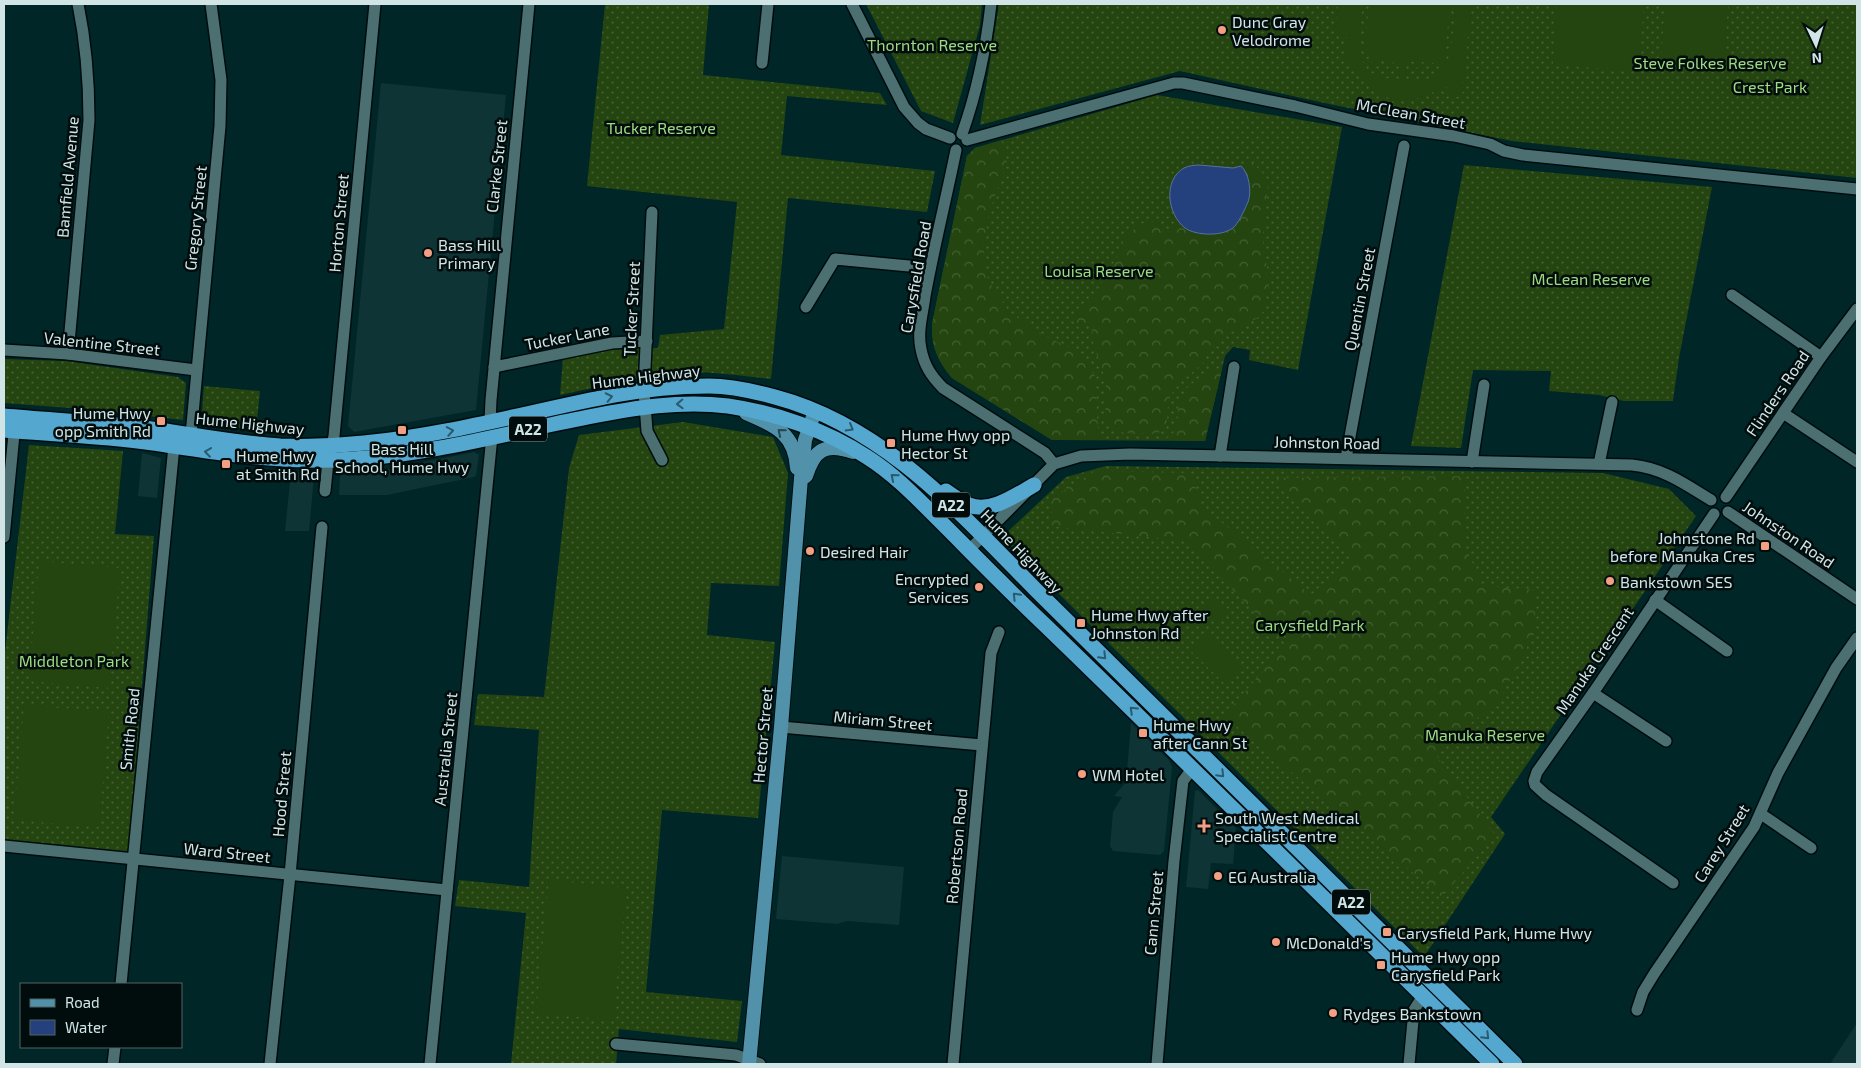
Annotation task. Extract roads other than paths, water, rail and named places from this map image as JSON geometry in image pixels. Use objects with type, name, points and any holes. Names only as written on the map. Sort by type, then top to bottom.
[{"type":"highway","name":"Hume Highway","points":[[9,423],[274,459],[328,461],[390,456],[617,395],[676,387],[710,386],[753,391],[815,411],[855,430],[883,448],[919,475],[968,520],[1515,1064]]},
{"type":"highway","name":"Hume Highway","points":[[9,423],[100,423],[279,446],[332,446],[491,429],[645,407],[702,404],[729,406],[767,413],[808,428],[868,457],[892,475],[918,499],[1492,1064]]},
{"type":"highway","points":[[919,475],[970,506],[975,507],[992,506],[1034,485]]},
{"type":"main road","points":[[729,406],[778,429],[788,437],[794,450],[800,493]]},
{"type":"main road","name":"Hector Street","points":[[753,1063],[805,440],[815,411]]},
{"type":"main road","points":[[800,493],[814,457],[821,450],[831,447],[839,448],[868,457]]},
{"type":"street","name":"Bamfield Avenue","points":[[68,354],[89,120],[89,81],[85,39],[78,4]]},
{"type":"street","name":"Gregory Street","points":[[191,435],[220,126],[221,80],[211,4]]},
{"type":"street","name":"Horton Street","points":[[328,461],[334,436],[375,4]]},
{"type":"street","name":"Clarke Street","points":[[491,429],[494,368],[528,4]]},
{"type":"street","points":[[762,63],[768,4]]},
{"type":"street","points":[[852,4],[904,106],[926,129],[950,138]]},
{"type":"street","points":[[950,138],[951,147],[956,150],[964,148],[964,137],[989,26],[991,4]]},
{"type":"street","name":"McClean Street","points":[[964,137],[1174,83],[1184,83],[1295,106],[1368,124],[1454,136],[1490,144],[1504,151],[1523,155],[1857,189]]},
{"type":"street","points":[[950,138],[955,133],[964,137]]},
{"type":"street","name":"Quentin Street","points":[[1346,458],[1404,146]]},
{"type":"street","name":"Carysfield Road","points":[[956,150],[930,268],[921,323],[920,341],[925,365],[943,388],[1045,452],[1054,464]]},
{"type":"street","name":"Tucker Street","points":[[652,212],[644,391],[647,431],[662,460]]},
{"type":"street","points":[[806,307],[835,259],[930,268]]},
{"type":"street","points":[[1732,295],[1821,357]]},
{"type":"street","name":"Flinders Road","points":[[1726,497],[1821,357],[1857,309]]},
{"type":"street","name":"Tucker Lane","points":[[494,368],[612,343],[647,341]]},
{"type":"street","name":"Valentine Street","points":[[4,350],[68,354],[196,370]]},
{"type":"street","points":[[1220,456],[1234,367]]},
{"type":"street","points":[[1472,462],[1484,385]]},
{"type":"street","points":[[1599,464],[1612,402]]},
{"type":"street","points":[[1783,413],[1857,462]]},
{"type":"street","points":[[4,537],[9,423]]},
{"type":"street","name":"Australia Street","points":[[430,1064],[491,429]]},
{"type":"street","name":"Smith Road","points":[[121,983],[174,446]]},
{"type":"street","name":"Johnston Road","points":[[970,550],[1054,464],[1081,456],[1346,458],[1642,466],[1662,471],[1711,500]]},
{"type":"street","points":[[325,491],[328,461]]},
{"type":"street","points":[[1716,496],[1726,497],[1730,505],[1728,512],[1722,516],[1714,514],[1710,506],[1711,500],[1716,496]]},
{"type":"street","name":"Johnston Road","points":[[1728,512],[1857,600]]},
{"type":"street","name":"Manuka Crescent","points":[[1673,883],[1546,795],[1535,785],[1534,776],[1593,693],[1714,514]]},
{"type":"street","name":"Hood Street","points":[[270,1064],[290,875],[322,528]]},
{"type":"street","points":[[1655,600],[1727,650]]},
{"type":"street","name":"Robertson Road","points":[[953,1064],[991,653],[999,632]]},
{"type":"street","name":"Carey Street","points":[[1637,1010],[1643,992],[1754,827],[1778,773],[1836,668],[1857,638]]},
{"type":"street","points":[[1593,693],[1666,741]]},
{"type":"street","name":"Miriam Street","points":[[781,727],[982,745]]},
{"type":"street","name":"Cann Street","points":[[1157,1064],[1174,861],[1183,781],[1192,768]]},
{"type":"street","points":[[1760,814],[1811,848]]},
{"type":"street","name":"Ward Street","points":[[4,846],[447,890]]},
{"type":"street","points":[[1409,1064],[1414,1010],[1423,996]]},
{"type":"street","points":[[616,1044],[736,1055],[753,1063]]},
{"type":"street","points":[[113,1064],[115,1048]]},
{"type":"water","points":[[1199,165],[1233,168],[1241,166],[1246,173],[1249,183],[1249,198],[1239,221],[1230,230],[1218,234],[1196,233],[1185,228],[1174,214],[1170,197],[1173,180],[1177,173],[1184,168]]},
{"type":"place","name":"Dunc Gray Velodrome","points":[[1222,30]]},
{"type":"place","name":"Bass Hill Primary","points":[[428,253]]},
{"type":"place","name":"Hume Hwy opp Smith Rd","points":[[161,421]]},
{"type":"place","name":"Bass Hill School, Hume Hwy","points":[[402,430]]},
{"type":"place","name":"Hume Hwy opp Hector St","points":[[891,443]]},
{"type":"place","name":"Hume Hwy at Smith Rd","points":[[226,464]]},
{"type":"place","name":"Johnstone Rd before Manuka Cres","points":[[1765,546]]},
{"type":"place","name":"Desired Hair","points":[[810,551]]},
{"type":"place","name":"Bankstown SES","points":[[1610,581]]},
{"type":"place","name":"Encrypted Services","points":[[979,587]]},
{"type":"place","name":"Hume Hwy after Johnston Rd","points":[[1081,623]]},
{"type":"place","name":"Hume Hwy after Cann St","points":[[1143,733]]},
{"type":"place","name":"WM Hotel","points":[[1082,774]]},
{"type":"place","name":"South West Medical Specialist Centre","points":[[1204,826]]},
{"type":"place","name":"EG Australia","points":[[1218,876]]},
{"type":"place","name":"Carysfield Park, Hume Hwy","points":[[1387,932]]},
{"type":"place","name":"McDonald's","points":[[1276,942]]},
{"type":"place","name":"Hume Hwy opp Carysfield Park","points":[[1381,965]]},
{"type":"place","name":"Rydges Bankstown","points":[[1333,1013]]},
{"type":"park label","name":"Thornton Reserve","points":[[932,44]]},
{"type":"park label","name":"Steve Folkes Reserve","points":[[1710,62]]},
{"type":"park label","name":"Crest Park","points":[[1770,86]]},
{"type":"park label","name":"Tucker Reserve","points":[[661,127]]},
{"type":"park label","name":"Louisa Reserve","points":[[1099,270]]},
{"type":"park label","name":"McLean Reserve","points":[[1591,278]]},
{"type":"park label","name":"Carysfield Park","points":[[1310,624]]},
{"type":"park label","name":"Middleton Park","points":[[74,660]]},
{"type":"park label","name":"Manuka Reserve","points":[[1485,734]]}]
